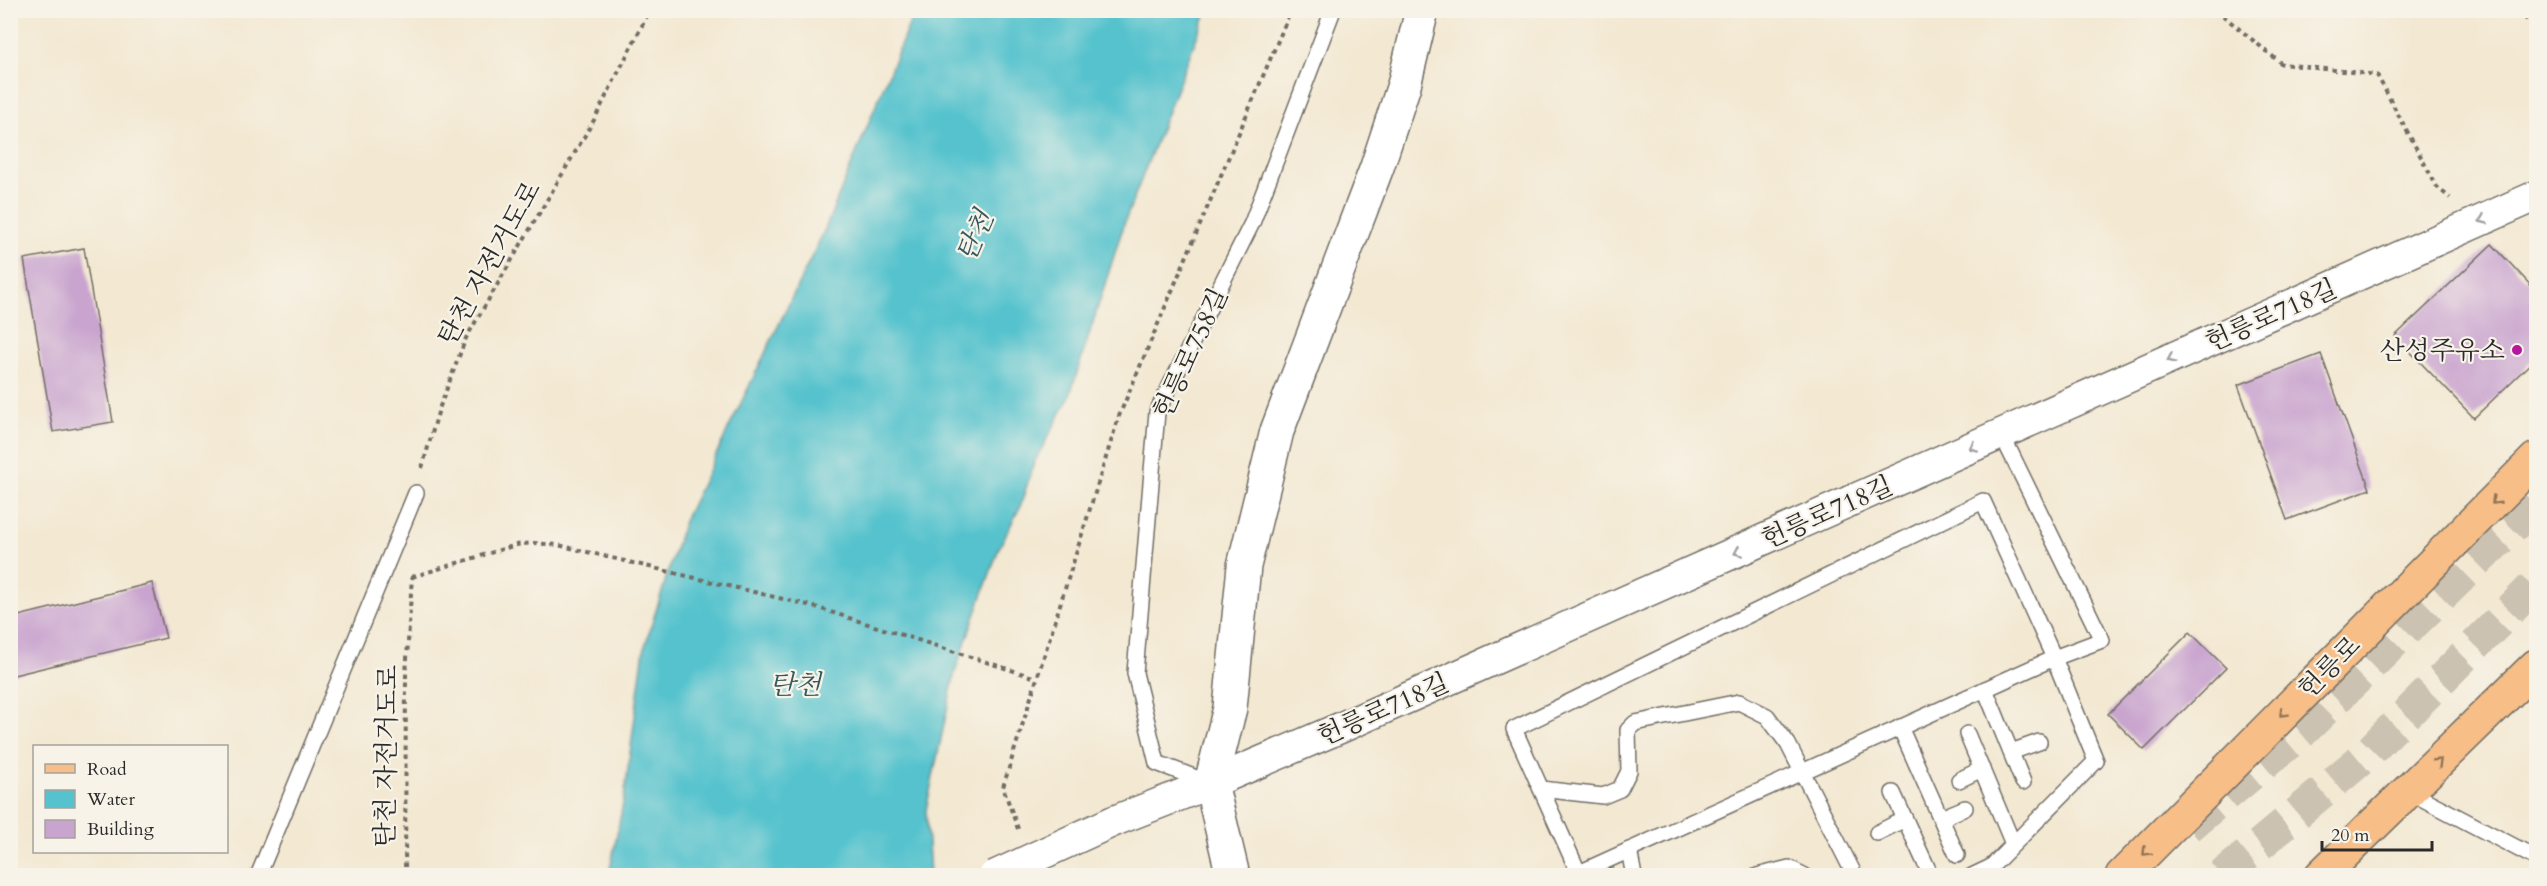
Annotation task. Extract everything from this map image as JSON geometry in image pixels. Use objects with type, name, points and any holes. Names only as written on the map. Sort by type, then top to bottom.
[{"type":"main road","name":"헌릉로","points":[[2122,876],[2536,459]]},
{"type":"main road","points":[[2321,876],[2536,666]]},
{"type":"street","points":[[1233,876],[1211,783],[1230,708],[1244,566],[1277,431],[1377,166],[1404,85],[1422,10]]},
{"type":"street","name":"헌릉로718길","points":[[994,876],[1114,821],[1211,783],[2002,435],[2536,196]]},
{"type":"lane","name":"헌릉로758길","points":[[1211,783],[1157,763],[1135,673],[1157,412],[1252,223],[1333,10]]},
{"type":"lane","points":[[1972,876],[1991,867],[2096,761],[2054,658],[1983,501],[1514,729],[1580,874],[1900,727],[2054,658],[2102,640],[2002,435]]},
{"type":"lane","points":[[258,876],[416,493]]},
{"type":"lane","points":[[1985,689],[2023,782]]},
{"type":"lane","points":[[1541,789],[1603,796],[1620,789],[1629,771],[1628,730],[1635,723],[1739,702],[1767,716],[1788,744],[1855,876]]},
{"type":"lane","points":[[1900,727],[1957,855]]},
{"type":"lane","points":[[1967,734],[2013,844]]},
{"type":"lane","points":[[2011,752],[2039,742]]},
{"type":"lane","points":[[1959,780],[1982,769]]},
{"type":"lane","points":[[2408,791],[2536,858]]},
{"type":"lane","points":[[1893,793],[1931,876]]},
{"type":"lane","points":[[1941,818],[1965,808]]},
{"type":"lane","points":[[1876,833],[1905,819]]},
{"type":"lane","points":[[1629,850],[1634,876]]},
{"type":"lane","points":[[1757,876],[1790,868],[1805,876]]},
{"type":"path","name":"탄천 자전거도로","points":[[416,493],[439,408],[466,338],[594,120],[650,10]]},
{"type":"path","points":[[2216,10],[2282,64],[2377,75],[2436,187],[2477,222]]},
{"type":"path","points":[[2518,10],[2536,30]]},
{"type":"path","points":[[412,577],[516,545],[534,543],[558,545],[812,606],[1036,678]]},
{"type":"path","name":"탄천 자전거도로","points":[[405,876],[406,675],[412,565]]},
{"type":"water","name":"탄천","points":[[915,10],[1207,11],[1125,221],[1069,398],[1034,463],[1020,507],[999,548],[955,672],[926,810],[930,875],[609,875],[624,798],[644,649],[684,521],[825,229]]},
{"type":"building","points":[[2492,244],[2536,291],[2536,358],[2474,418],[2395,336]]},
{"type":"building","points":[[84,248],[113,422],[53,432],[24,259]]},
{"type":"building","points":[[2321,354],[2370,489],[2287,520],[2238,385]]},
{"type":"building","points":[[152,583],[166,638],[10,676],[10,618]]},
{"type":"building","points":[[2190,632],[2226,668],[2144,750],[2108,714]]},
{"type":"tunnel","points":[[2188,827],[2302,732],[2536,504]]},
{"type":"tunnel","points":[[2222,876],[2364,757],[2536,584]]},
{"type":"place","name":"산성주유소","points":[[2517,350]]}]
